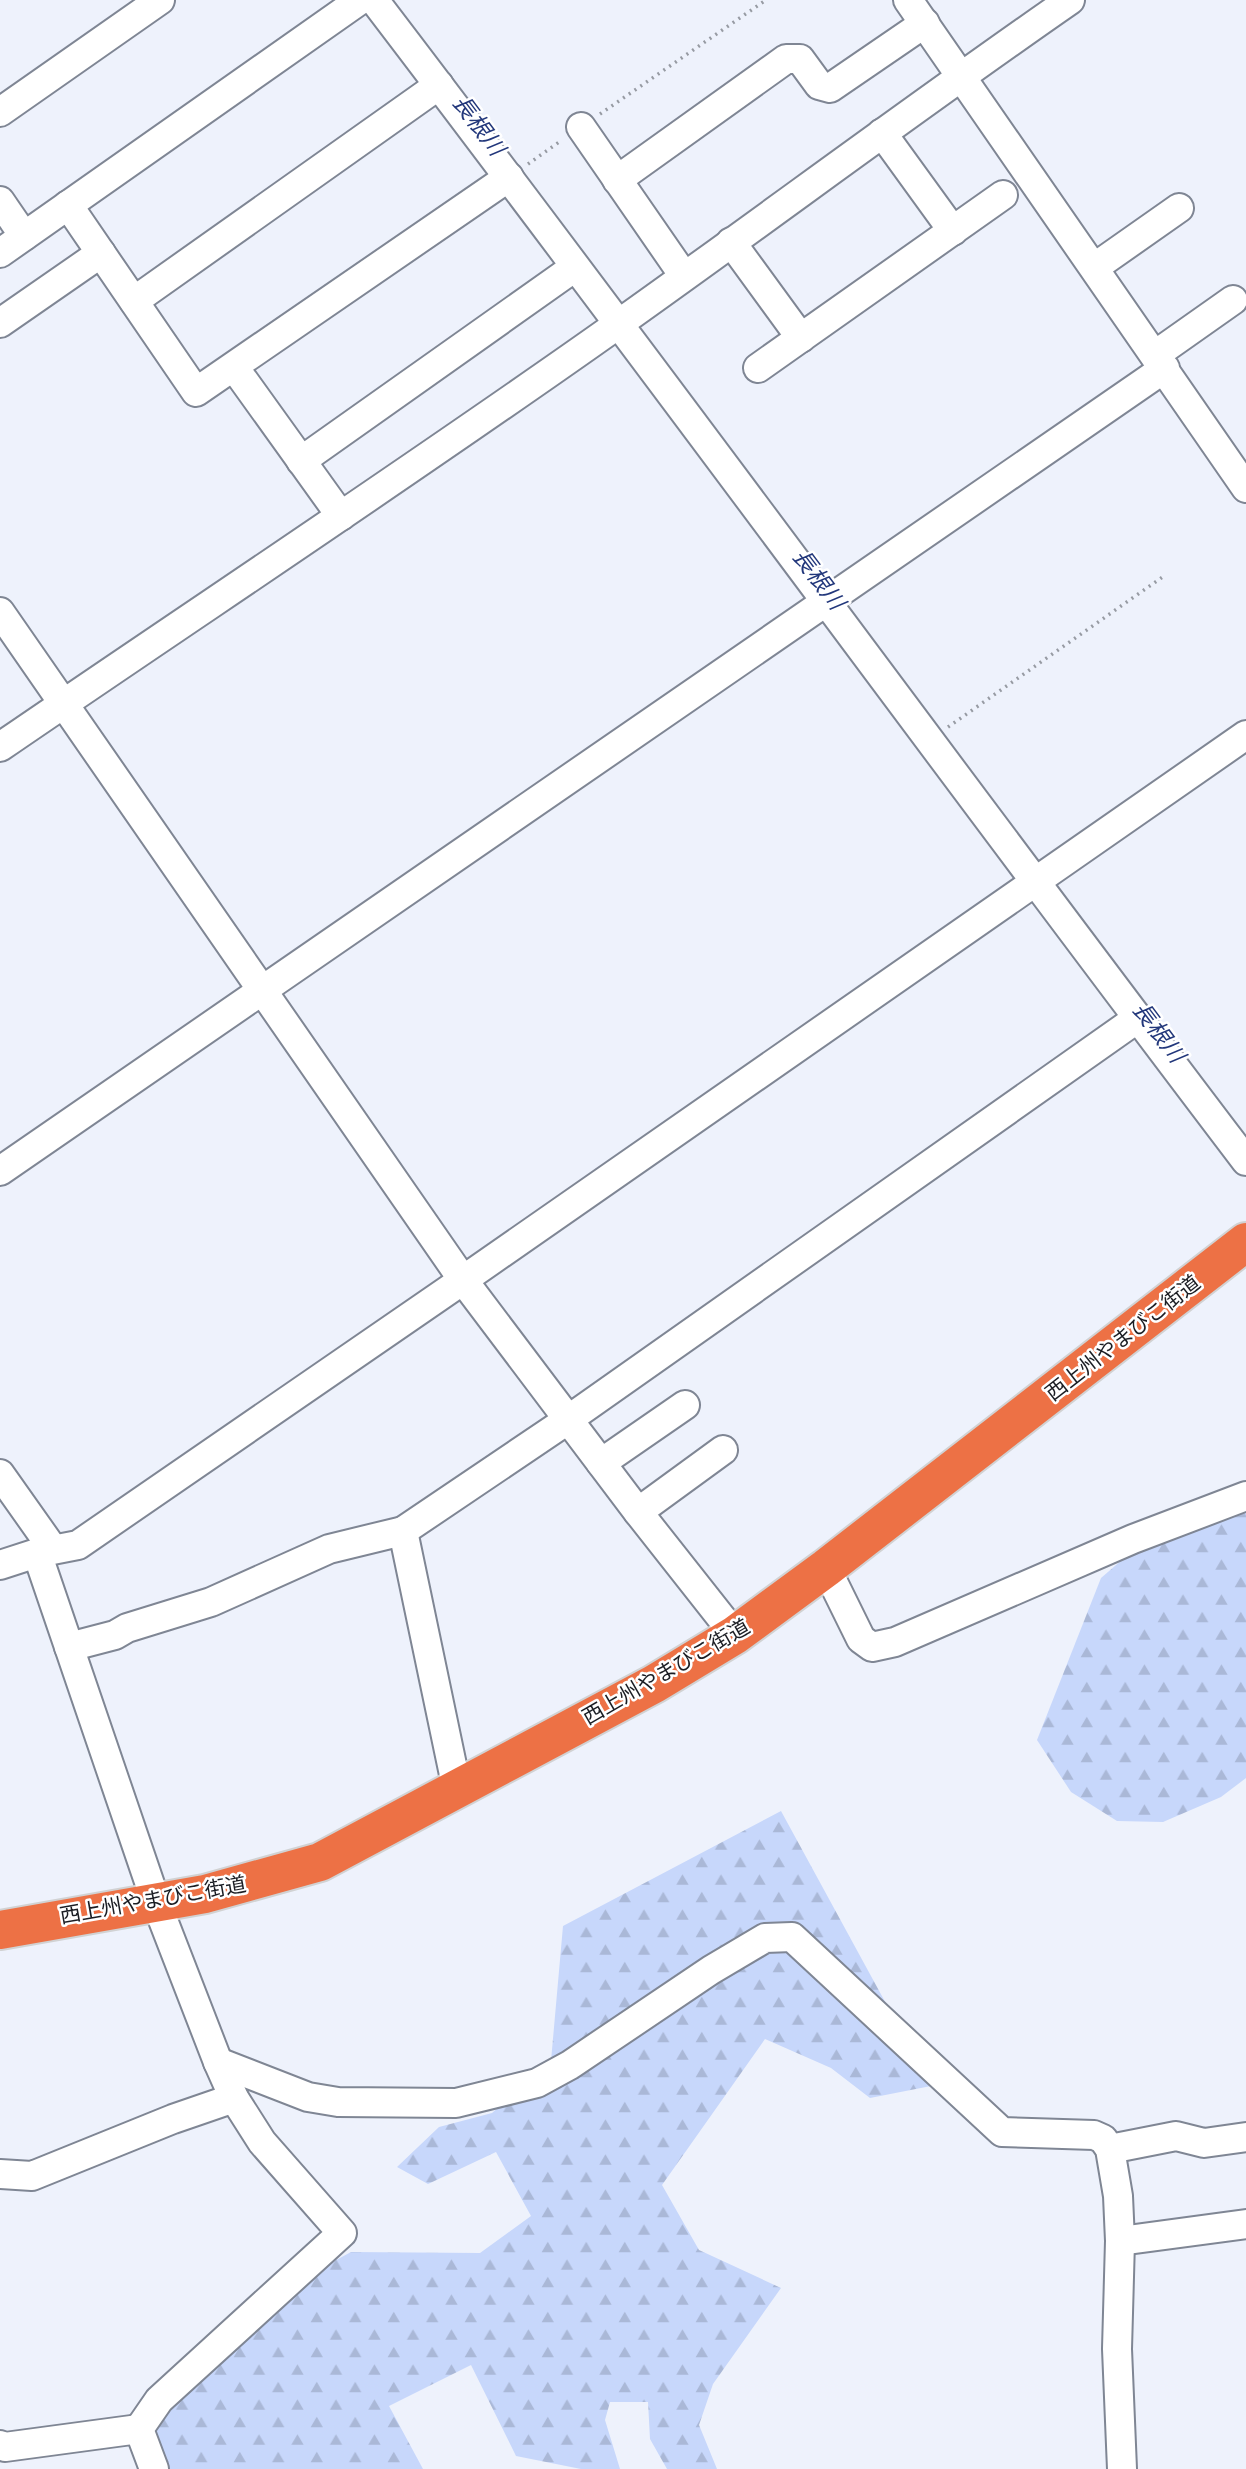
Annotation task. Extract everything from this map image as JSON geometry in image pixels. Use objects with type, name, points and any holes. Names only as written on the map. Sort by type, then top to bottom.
[{"type":"highway","name":"西上州やまびこ街道","points":[[0,1930],[205,1894],[320,1862],[653,1684],[735,1635],[827,1568],[1246,1242]]},
{"type":"street","points":[[0,112],[160,0]]},
{"type":"street","points":[[0,253],[360,0]]},
{"type":"street","points":[[374,0],[1246,1161]]},
{"type":"street","points":[[908,0],[1246,488]]},
{"type":"street","points":[[0,747],[618,324],[1070,0]]},
{"type":"street","points":[[617,180],[786,59],[800,59],[819,85],[830,88],[925,23]]},
{"type":"street","points":[[134,301],[439,85]]},
{"type":"street","points":[[581,127],[684,276]]},
{"type":"street","points":[[882,133],[953,231]]},
{"type":"street","points":[[68,205],[196,392],[509,177]]},
{"type":"street","points":[[758,368],[1003,195]]},
{"type":"street","points":[[0,201],[24,236]]},
{"type":"street","points":[[1094,267],[1179,208]]},
{"type":"street","points":[[731,242],[801,338]]},
{"type":"street","points":[[0,323],[101,253]]},
{"type":"street","points":[[301,461],[575,267]]},
{"type":"street","points":[[0,1171],[262,993],[825,602],[1160,362],[1233,300]]},
{"type":"street","points":[[234,367],[341,516]]},
{"type":"street","points":[[0,612],[463,1280],[638,1512],[735,1635]]},
{"type":"street","points":[[0,1565],[46,1551],[78,1545],[1246,734]]},
{"type":"street","points":[[69,1647],[115,1635],[127,1628],[211,1602],[329,1549],[403,1531],[569,1419],[1138,1018]]},
{"type":"street","points":[[601,1463],[685,1405]]},
{"type":"street","points":[[638,1512],[723,1450]]},
{"type":"street","points":[[0,1474],[46,1551],[69,1647],[156,1902],[234,2098],[262,2142],[342,2234],[159,2400],[139,2429],[5,2447],[0,2445]]},
{"type":"street","points":[[827,1568],[860,1639],[872,1647],[895,1642],[1133,1539],[1246,1496]]},
{"type":"street","points":[[403,1531],[457,1789]]},
{"type":"street","points":[[218,2062],[308,2097],[338,2102],[456,2103],[537,2083],[570,2065],[711,1970],[765,1938],[792,1937],[1002,2132],[1094,2135],[1103,2139],[1110,2149],[1118,2196],[1120,2241],[1117,2349],[1122,2469]]},
{"type":"street","points":[[0,2175],[32,2176],[173,2119],[234,2098]]},
{"type":"street","points":[[1110,2149],[1176,2136],[1204,2143],[1246,2137]]},
{"type":"street","points":[[1120,2241],[1246,2224]]},
{"type":"street","points":[[139,2429],[154,2469]]},
{"type":"path","points":[[509,177],[766,0]]},
{"type":"path","points":[[929,740],[1164,576]]},
{"type":"green space","points":[[1246,1504],[1246,1778],[1221,1797],[1163,1822],[1117,1821],[1071,1792],[1037,1740],[1101,1578],[1145,1540]]},
{"type":"green space","points":[[781,1811],[931,2086],[870,2098],[831,2068],[765,2039],[662,2185],[699,2250],[781,2288],[713,2384],[699,2425],[717,2469],[667,2469],[650,2439],[648,2402],[610,2402],[605,2420],[620,2469],[581,2469],[516,2456],[471,2365],[389,2406],[423,2469],[163,2469],[153,2442],[166,2403],[327,2265],[351,2252],[480,2253],[531,2216],[496,2152],[428,2184],[397,2167],[439,2127],[492,2113],[551,2061],[563,1926]]},
{"type":"water label","name":"長根川","points":[[479,125]]},
{"type":"water label","name":"長根川","points":[[819,579]]},
{"type":"water label","name":"長根川","points":[[1159,1032]]}]
